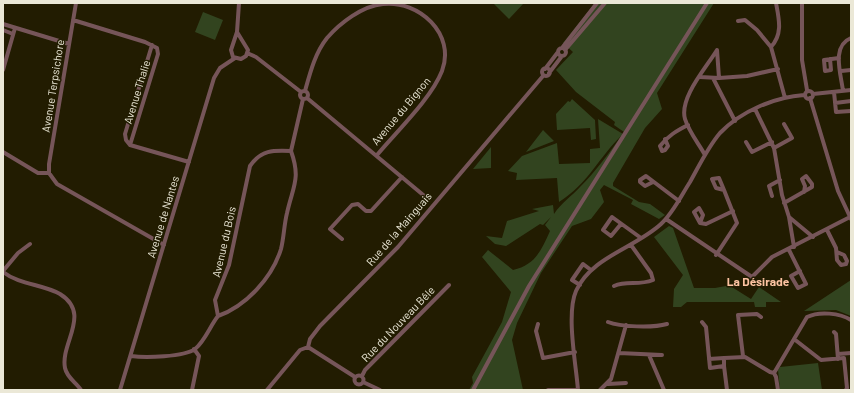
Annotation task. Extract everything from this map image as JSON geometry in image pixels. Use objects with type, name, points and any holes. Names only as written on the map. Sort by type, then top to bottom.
[{"type":"street","name":"Avenue Terpsichore","points":[[49,173],[49,164],[76,3]]},
{"type":"street","points":[[237,32],[247,47],[247,53],[244,58],[235,58],[231,52],[231,47],[234,43],[237,32],[239,3]]},
{"type":"street","points":[[597,3],[564,49],[565,54],[548,76],[544,76],[542,71],[558,52],[564,49],[605,3]]},
{"type":"street","points":[[473,390],[529,286],[707,3]]},
{"type":"street","points":[[771,47],[776,42],[780,30],[776,3]]},
{"type":"street","points":[[666,220],[716,255],[750,277],[753,277],[768,261],[850,218],[838,191],[810,98],[806,98],[802,60],[802,3]]},
{"type":"street","name":"Avenue du Bignon","points":[[303,92],[314,60],[321,48],[331,34],[345,20],[372,6],[396,4],[412,8],[431,21],[439,29],[443,41],[443,69],[428,96],[376,155]]},
{"type":"street","name":"Avenue Thalie","points":[[73,20],[152,45],[157,48],[158,54],[130,145]]},
{"type":"street","points":[[738,21],[745,20],[771,47],[786,98]]},
{"type":"street","points":[[3,24],[69,44]]},
{"type":"street","points":[[3,70],[15,28]]},
{"type":"street","points":[[3,30],[13,34]]},
{"type":"street","points":[[843,90],[839,58],[841,47],[851,38]]},
{"type":"street","points":[[234,43],[243,43]]},
{"type":"street","points":[[152,45],[125,134],[126,140],[130,145],[189,162]]},
{"type":"street","points":[[705,155],[688,125],[684,112],[685,100],[717,50],[719,78]]},
{"type":"street","points":[[558,52],[562,56]]},
{"type":"street","points":[[131,356],[173,355],[194,350],[202,341],[218,316],[236,306],[255,290],[269,275],[281,248],[287,212],[297,179],[297,168],[291,151],[305,99],[308,94],[303,92],[256,57],[247,53]]},
{"type":"street","name":"Avenue de Nantes","points":[[120,390],[214,78],[220,68],[235,58]]},
{"type":"street","points":[[830,59],[839,58]]},
{"type":"street","points":[[545,69],[550,73]]},
{"type":"street","points":[[700,76],[719,78],[747,76],[778,69]]},
{"type":"street","points":[[840,71],[851,70]]},
{"type":"street","name":"Rue de la Mainguais","points":[[267,390],[300,350],[308,347],[310,338],[316,331],[398,247],[544,76]]},
{"type":"street","points":[[713,78],[735,121]]},
{"type":"street","points":[[548,390],[578,390],[572,310],[576,292],[580,285],[591,270],[631,245],[666,220],[679,201],[705,155],[721,133],[735,121],[755,109],[786,98],[811,91],[813,94],[851,90]]},
{"type":"street","points":[[303,92],[300,96],[376,155],[428,199]]},
{"type":"street","points":[[834,92],[836,112],[851,111]]},
{"type":"street","points":[[810,98],[813,94]]},
{"type":"street","points":[[835,103],[851,101]]},
{"type":"street","points":[[755,109],[774,148],[794,247]]},
{"type":"street","points":[[774,148],[792,138],[784,124]]},
{"type":"street","points":[[665,139],[670,134],[688,125]]},
{"type":"street","points":[[746,142],[752,152],[772,142]]},
{"type":"street","name":"Avenue du Bois","points":[[218,316],[215,300],[229,265],[250,166],[256,157],[264,153],[276,150],[291,151]]},
{"type":"street","points":[[3,152],[38,173],[49,173],[57,184],[164,245]]},
{"type":"street","points":[[342,239],[330,229],[352,205],[358,204],[366,211],[371,211],[402,177]]},
{"type":"street","points":[[772,196],[769,186],[780,180]]},
{"type":"street","points":[[653,182],[679,201]]},
{"type":"street","points":[[716,255],[737,223],[724,190]]},
{"type":"street","points":[[784,203],[804,192]]},
{"type":"street","points":[[700,223],[706,224],[733,211]]},
{"type":"street","points":[[621,224],[611,236],[603,230],[612,217],[641,238]]},
{"type":"street","points":[[789,217],[813,237]]},
{"type":"street","points":[[827,230],[837,252]]},
{"type":"street","points":[[30,244],[18,253],[3,271],[20,282],[60,294],[70,304],[75,317],[65,367],[70,378],[81,390]]},
{"type":"street","points":[[614,286],[620,283],[644,284],[653,280],[652,273],[631,245]]},
{"type":"street","points":[[789,250],[800,271]]},
{"type":"street","points":[[580,285],[572,280],[583,264],[591,270]]},
{"type":"street","name":"Rue du Nouveau Bêle","points":[[362,376],[449,285]]},
{"type":"street","points":[[742,356],[738,316],[757,314],[761,317]]},
{"type":"street","points":[[774,373],[807,317],[811,315],[834,314],[851,320]]},
{"type":"street","points":[[608,322],[626,325],[661,326],[666,324]]},
{"type":"street","points":[[702,322],[706,327],[710,368],[724,366]]},
{"type":"street","points":[[538,324],[536,331],[543,358],[575,352]]},
{"type":"street","points":[[600,390],[608,384],[611,379],[626,325]]},
{"type":"street","points":[[834,332],[836,334],[838,355]]},
{"type":"street","points":[[794,339],[821,360],[851,352]]},
{"type":"street","points":[[308,347],[355,377],[362,376],[363,382]]},
{"type":"street","points":[[192,390],[199,356],[194,350]]},
{"type":"street","points":[[619,353],[662,355]]},
{"type":"street","points":[[649,355],[664,390]]},
{"type":"street","points":[[838,355],[844,358],[846,390]]},
{"type":"street","points":[[709,359],[742,356],[774,373],[778,390]]},
{"type":"street","points":[[724,358],[727,390]]},
{"type":"street","points":[[353,390],[356,384],[354,381],[355,377]]},
{"type":"street","points":[[356,384],[361,384],[363,382],[380,390]]},
{"type":"street","points":[[608,384],[626,383]]},
{"type":"green space","points":[[493,3],[524,3],[509,19]]},
{"type":"green space","points":[[595,3],[714,3],[657,93],[662,109],[645,128],[613,183],[613,186],[639,202],[650,204],[665,215],[659,219],[631,204],[633,200],[604,185],[600,190],[604,202],[591,219],[572,226],[541,273],[517,323],[512,340],[523,390],[469,390],[473,383],[472,377],[502,322],[511,292],[482,257],[488,250],[513,270],[527,265],[532,261],[544,245],[550,231],[545,225],[551,217],[543,225],[540,224],[506,246],[495,244],[486,236],[502,238],[507,221],[539,211],[532,209],[553,205],[554,214],[591,175],[622,135],[586,179],[559,202],[557,178],[516,180],[517,173],[508,171],[522,156],[557,143],[559,164],[590,163],[590,149],[600,148],[598,119],[623,134],[624,132],[614,125],[615,122],[576,92],[556,70],[573,52],[563,43]]},
{"type":"green space","points":[[203,12],[223,20],[215,40],[195,32]]},
{"type":"green space","points":[[572,99],[595,120],[596,139],[591,140],[590,128],[557,130],[556,114],[568,101],[570,102]]},
{"type":"green space","points":[[543,130],[554,141],[526,152]]},
{"type":"green space","points":[[491,147],[491,168],[473,169]]},
{"type":"green space","points":[[669,226],[673,228],[694,288],[715,288],[726,286],[727,284],[751,299],[759,287],[781,302],[766,302],[766,307],[755,307],[754,302],[687,302],[681,307],[673,307],[674,289],[683,275],[654,237]]},
{"type":"green space","points":[[851,280],[851,316],[836,310],[804,311]]},
{"type":"green space","points":[[818,363],[822,390],[780,390],[778,370],[780,367]]},
{"type":"district","name":"La Désirade","points":[[758,282]]}]
